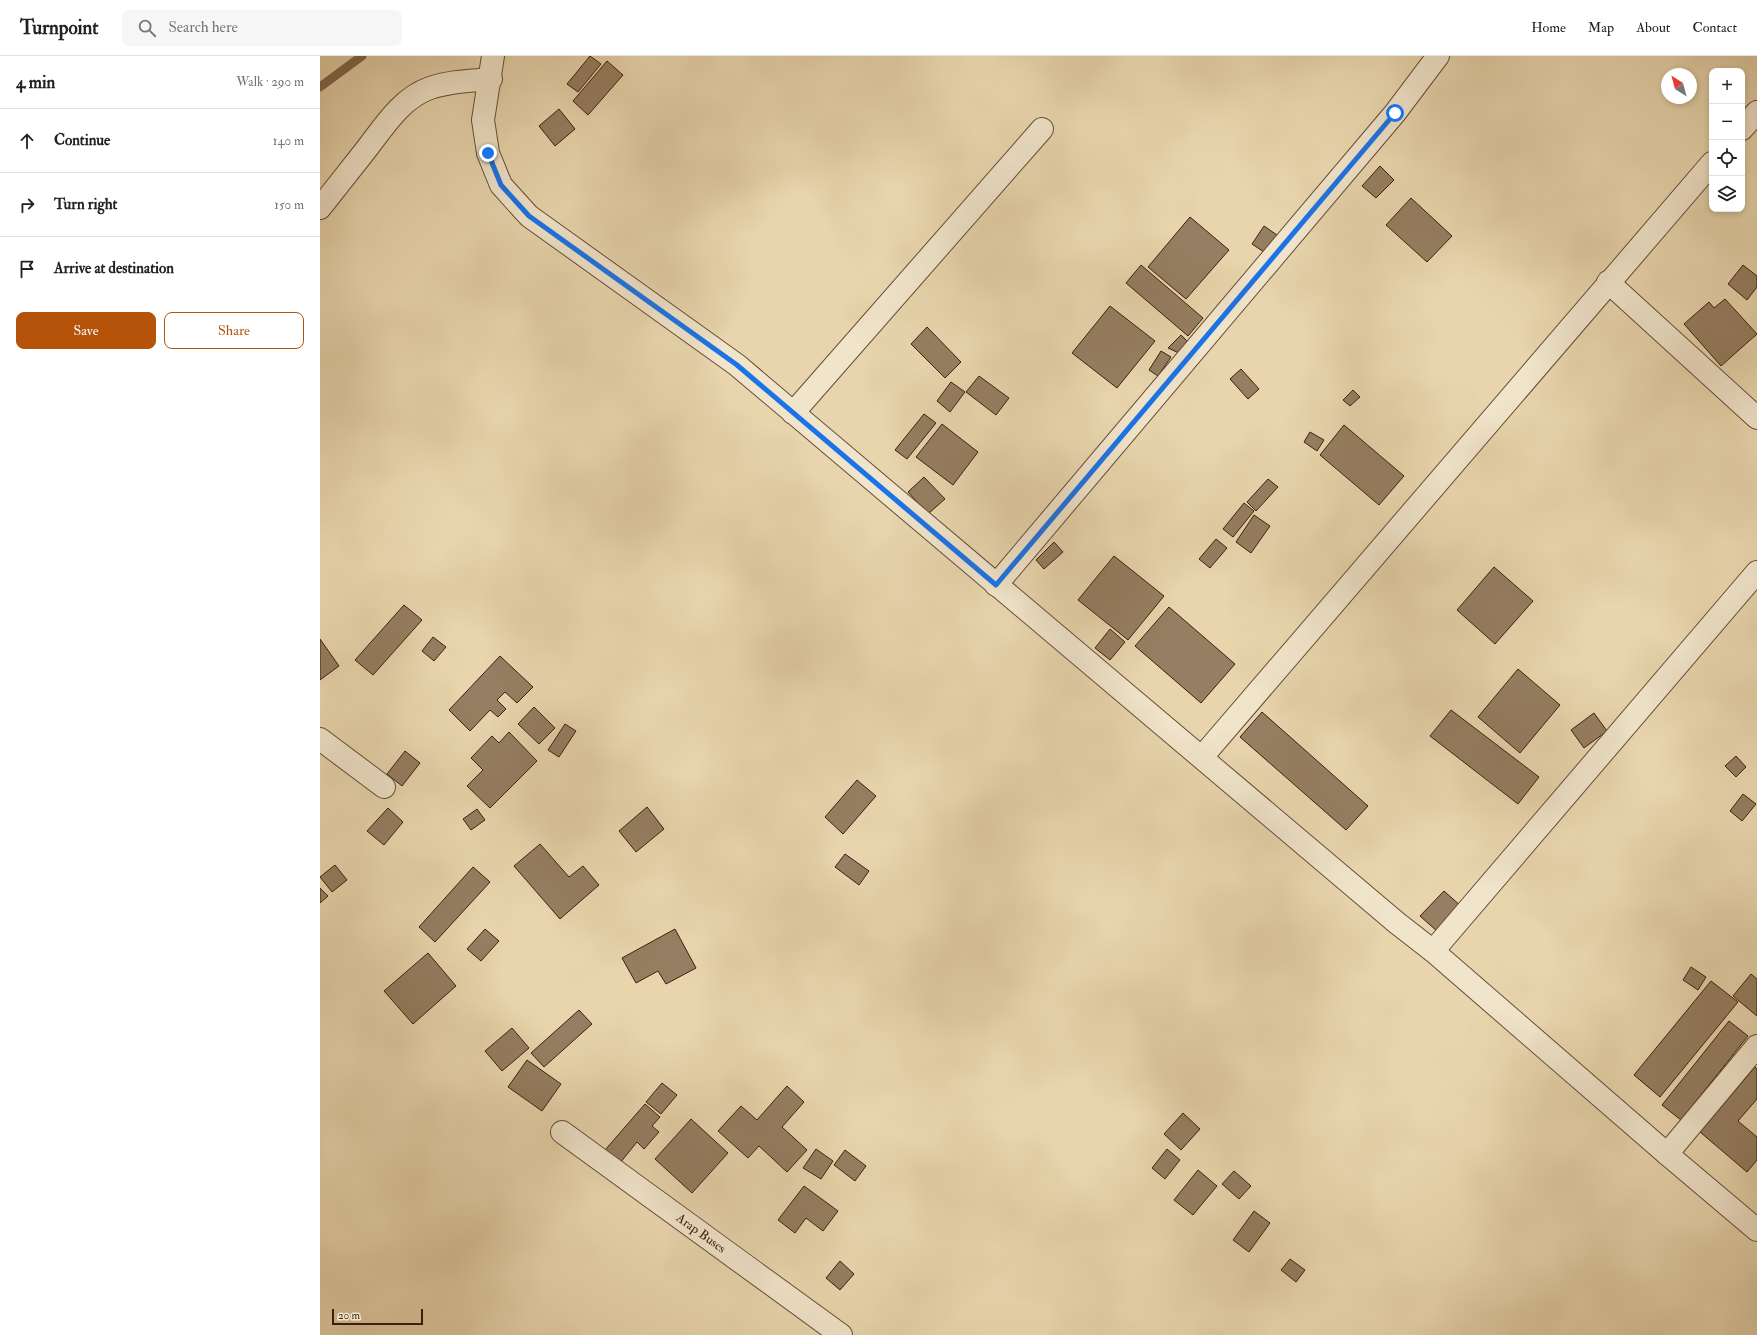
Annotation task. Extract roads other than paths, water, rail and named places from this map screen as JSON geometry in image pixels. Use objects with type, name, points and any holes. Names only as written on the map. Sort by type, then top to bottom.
[{"type":"street","points":[[493,56],[491,79],[483,120],[488,153],[501,185],[529,216],[737,365],[1391,918],[1433,951],[1757,1230]]},
{"type":"street","points":[[996,585],[1395,113],[1438,56]]},
{"type":"street","points":[[320,208],[391,118],[404,104],[430,88],[452,83],[491,79]]},
{"type":"street","points":[[1745,126],[1757,112]]},
{"type":"street","points":[[793,413],[1042,129]]},
{"type":"street","points":[[1202,757],[1608,282],[1709,166]]},
{"type":"street","points":[[1608,282],[1757,418]]},
{"type":"street","points":[[1433,951],[1757,572]]},
{"type":"street","points":[[320,739],[384,787]]},
{"type":"street","points":[[1667,1154],[1757,1046]]},
{"type":"street","name":"Arap Buses","points":[[562,1132],[841,1335]]},
{"type":"waterway","points":[[320,87],[362,56]]}]
